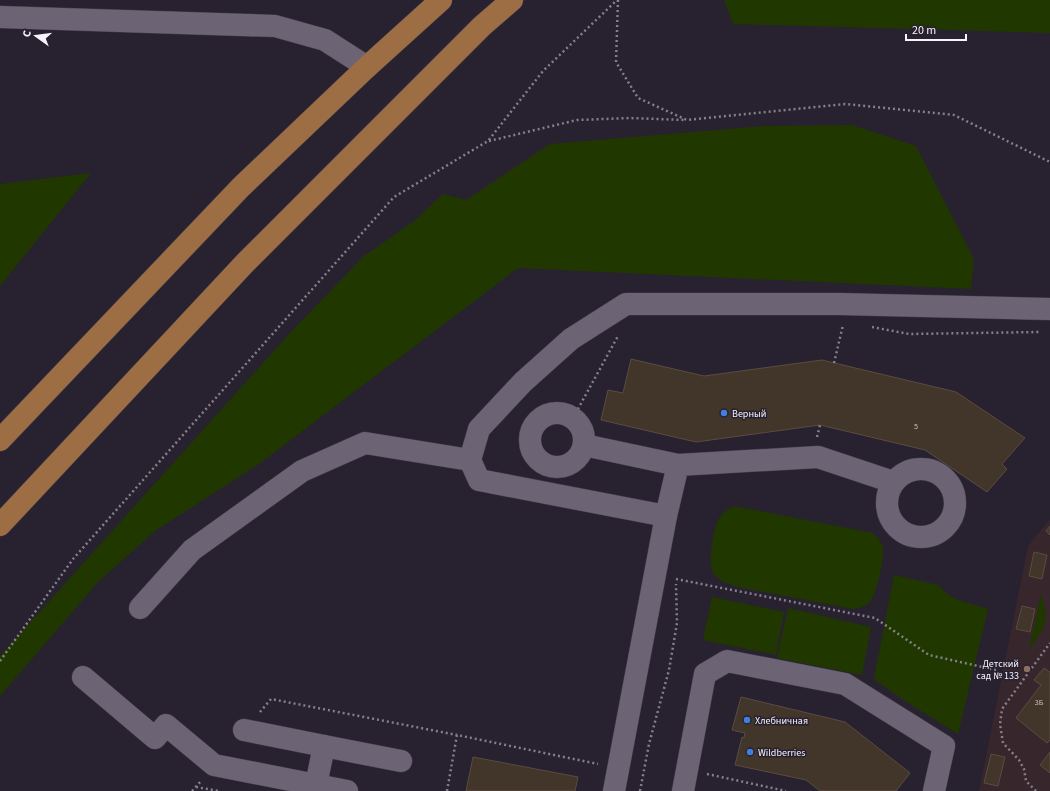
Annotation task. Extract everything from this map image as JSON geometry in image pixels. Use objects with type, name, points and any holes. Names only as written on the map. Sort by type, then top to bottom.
[{"type":"main road","points":[[0,440],[241,187],[367,67],[441,0]]},
{"type":"main road","points":[[0,525],[245,262],[476,31],[512,0]]},
{"type":"street","points":[[0,17],[275,26],[325,40],[367,67]]},
{"type":"street","points":[[666,516],[479,480],[470,460],[479,429],[523,382],[571,339],[626,304],[839,304],[1050,309]]},
{"type":"street","points":[[559,413],[573,418],[583,430],[584,445],[577,459],[564,467],[549,466],[536,457],[530,443],[533,428],[544,417],[559,413]]},
{"type":"street","points":[[140,608],[192,550],[302,471],[365,443],[470,460]]},
{"type":"street","points":[[584,445],[678,465],[818,457],[893,482]]},
{"type":"street","points":[[614,791],[666,516],[678,465]]},
{"type":"street","points":[[683,791],[705,674],[727,661],[845,684],[944,746],[934,791]]},
{"type":"street","points":[[83,677],[155,738],[166,724],[214,765],[347,791]]},
{"type":"street","points":[[244,730],[401,761]]},
{"type":"street","points":[[316,785],[324,746]]},
{"type":"path","points":[[617,0],[616,62],[638,98],[687,120]]},
{"type":"path","points":[[488,141],[543,71],[617,0]]},
{"type":"path","points":[[0,661],[73,559],[394,197],[488,141],[577,120],[630,118],[687,120],[845,104],[954,114],[1050,162]]},
{"type":"path","points":[[834,363],[844,323],[838,322]]},
{"type":"path","points":[[866,326],[909,334],[1042,332]]},
{"type":"path","points":[[573,418],[619,333]]},
{"type":"path","points":[[640,791],[649,744],[670,670],[677,623],[677,574]]},
{"type":"path","points":[[676,579],[875,618],[929,655],[996,670]]},
{"type":"path","points":[[1036,791],[1026,781],[1024,769],[1019,760],[1003,743],[1000,724],[1002,709],[1050,642]]},
{"type":"path","points":[[271,699],[602,765]]},
{"type":"path","points":[[447,791],[457,735]]},
{"type":"path","points":[[700,773],[786,791]]},
{"type":"path","points":[[196,787],[219,791]]},
{"type":"shaded area","name":"Детский сад № 133","points":[[1050,519],[1050,791],[979,791],[1028,546]]},
{"type":"green space","points":[[724,0],[1050,0],[1050,33],[733,24]]},
{"type":"green space","points":[[852,125],[916,146],[974,259],[971,289],[518,268],[259,464],[155,531],[99,581],[0,696],[0,656],[290,333],[364,256],[413,222],[443,194],[466,200],[550,144],[765,126]]},
{"type":"green space","points":[[91,173],[0,286],[0,184]]},
{"type":"green space","points":[[734,506],[873,533],[881,543],[883,548],[883,556],[877,586],[870,602],[862,607],[853,609],[738,587],[719,579],[712,570],[711,556],[713,539],[718,520],[725,512]]},
{"type":"green space","points":[[894,575],[939,585],[948,595],[954,598],[988,609],[958,734],[905,701],[874,679]]},
{"type":"green space","points":[[1041,594],[1045,611],[1044,624],[1039,636],[1029,650]]},
{"type":"green space","points":[[712,597],[784,612],[776,655],[703,640]]},
{"type":"green space","points":[[788,608],[871,627],[862,675],[777,658]]},
{"type":"building","points":[[631,359],[704,376],[822,360],[956,392],[1025,438],[1002,464],[1007,469],[987,492],[925,450],[820,425],[696,442],[601,420],[608,390],[623,393]]},
{"type":"building","points":[[1050,526],[1050,535],[1046,531]]},
{"type":"building","points":[[1034,552],[1047,555],[1042,579],[1029,576]]},
{"type":"building","points":[[1022,606],[1035,609],[1030,632],[1016,629]]},
{"type":"building","points":[[1044,668],[1050,672],[1050,740],[1047,743],[1016,718],[1041,685],[1034,680]]},
{"type":"building","points":[[741,697],[845,722],[910,773],[896,791],[820,791],[806,780],[735,765],[742,737],[744,738],[745,733],[732,730]]},
{"type":"building","points":[[1050,752],[1050,773],[1040,765]]},
{"type":"building","points":[[991,754],[1005,757],[998,786],[984,783]]},
{"type":"building","points":[[473,757],[578,777],[575,791],[466,791]]},
{"type":"place","name":"Верный","points":[[724,413]]},
{"type":"place","name":"Детский сад № 133","points":[[1027,669]]},
{"type":"place","name":"Хлебничная","points":[[747,720]]},
{"type":"place","name":"Wildberries","points":[[750,752]]}]
